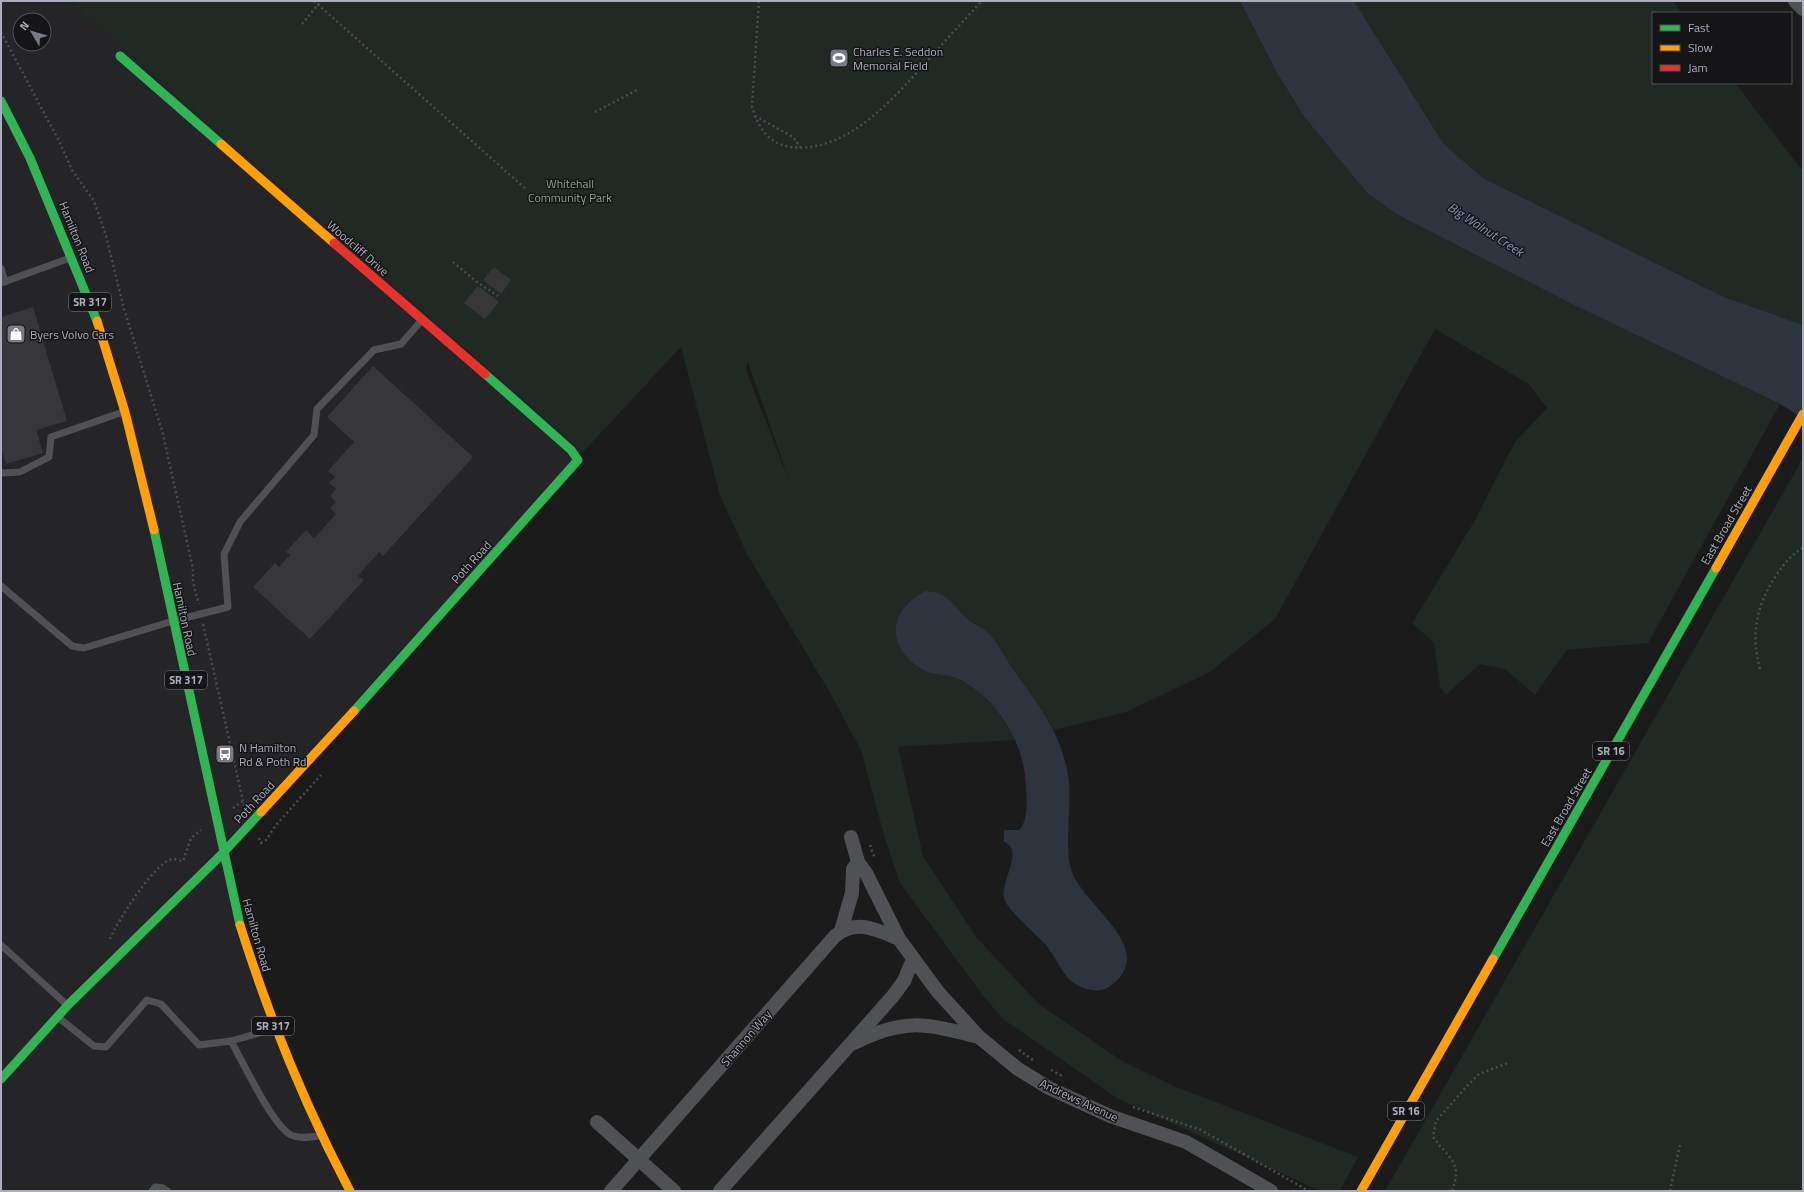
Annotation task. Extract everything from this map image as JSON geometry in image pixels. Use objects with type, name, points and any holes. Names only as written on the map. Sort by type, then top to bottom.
[{"type":"main road","name":"Woodcliff Drive","points":[[120,56],[571,450],[578,460]]},
{"type":"main road","name":"Hamilton Road","points":[[1,101],[25,147],[93,308],[125,412],[150,511],[239,921],[274,1029],[300,1093],[350,1191]]},
{"type":"main road","name":"East Broad Street","points":[[1361,1191],[1803,414]]},
{"type":"main road","name":"Poth Road","points":[[1,1079],[68,1005],[224,852],[373,691],[578,460]]},
{"type":"street","points":[[1795,1],[1803,9]]},
{"type":"street","name":"Andrews Avenue","points":[[851,837],[858,862],[866,873],[899,939],[948,1005],[979,1037],[1018,1069],[1049,1088],[1110,1116],[1186,1142],[1272,1191]]},
{"type":"street","points":[[841,931],[852,893],[853,869],[858,862]]},
{"type":"street","points":[[841,931],[855,926],[863,926],[899,939]]},
{"type":"street","name":"Shannon Way","points":[[611,1191],[841,931]]},
{"type":"street","points":[[720,1191],[899,988],[908,974],[913,959]]},
{"type":"street","points":[[849,1045],[875,1033],[915,1024],[938,1026],[979,1037]]},
{"type":"street","points":[[597,1122],[674,1191]]},
{"type":"lane","points":[[1,268],[3,282],[72,257]]},
{"type":"lane","points":[[1,586],[72,646],[84,648],[173,621],[228,607],[224,554],[240,522],[314,435],[317,409],[374,350],[401,344],[422,320]]},
{"type":"lane","points":[[1,473],[20,472],[49,457],[50,437],[125,412]]},
{"type":"lane","points":[[1,945],[68,1005]]},
{"type":"lane","points":[[58,1016],[94,1046],[106,1047],[147,1000],[161,1004],[199,1045],[231,1041],[274,1029]]},
{"type":"lane","points":[[231,1041],[277,1122],[290,1134],[298,1137],[321,1136]]},
{"type":"lane","points":[[152,1191],[155,1187],[163,1188],[167,1191]]},
{"type":"path","points":[[314,1],[527,190]]},
{"type":"path","points":[[302,24],[321,1]]},
{"type":"path","points":[[759,1],[752,106],[754,115],[761,129],[768,137],[787,146],[801,148],[816,147],[831,142],[847,134],[876,113],[907,83],[982,1]]},
{"type":"path","points":[[595,112],[639,89]]},
{"type":"path","points":[[754,115],[793,137],[801,148]]},
{"type":"path","points":[[453,262],[477,282],[498,296]]},
{"type":"path","points":[[1760,669],[1756,656],[1756,625],[1763,596],[1789,558],[1803,548]]},
{"type":"path","points":[[1015,1046],[1038,1062]]},
{"type":"path","points":[[1452,1191],[1456,1179],[1455,1163],[1434,1137],[1436,1121],[1479,1074],[1508,1063]]},
{"type":"path","points":[[1049,1070],[1068,1080]]},
{"type":"path","points":[[1130,1106],[1201,1130],[1309,1191]]},
{"type":"path","points":[[1670,1191],[1680,1144]]},
{"type":"shaded area","points":[[1,1],[69,1],[583,452],[219,851],[250,967],[354,1191],[1,1191]]},
{"type":"green space","name":"Whitehall Community Park","points":[[69,1],[1240,1],[1277,73],[1305,118],[1368,194],[1398,215],[1574,305],[1780,404],[1648,643],[1567,650],[1535,695],[1505,669],[1480,664],[1446,695],[1440,686],[1434,643],[1412,623],[1474,522],[1515,442],[1547,408],[1529,384],[1435,329],[1275,619],[1210,672],[1126,712],[1014,740],[898,747],[923,856],[976,937],[1039,1004],[1122,1061],[1174,1086],[1358,1157],[1340,1191],[1320,1191],[1117,1098],[1003,1019],[984,997],[900,883],[885,839],[861,750],[829,691],[747,554],[720,496],[681,347],[583,452]],"holes":[[[748,362],[791,486],[746,370]]]},
{"type":"green space","points":[[1354,1],[1673,1],[1681,12],[1652,12],[1652,84],[1736,84],[1803,171],[1803,325],[1724,297],[1483,178],[1443,143]]},
{"type":"green space","points":[[1803,458],[1803,1191],[1385,1191]]},
{"type":"water","name":"Big Walnut Creek","points":[[1240,1],[1354,1],[1443,143],[1483,178],[1724,297],[1803,325],[1803,418],[1780,404],[1574,305],[1398,215],[1368,194],[1305,118],[1277,73]]},
{"type":"water","points":[[926,591],[940,594],[950,600],[967,619],[990,635],[1039,706],[1059,742],[1067,769],[1069,782],[1068,854],[1070,866],[1076,881],[1113,927],[1123,942],[1127,957],[1123,972],[1106,989],[1093,990],[1083,988],[1069,979],[1045,944],[1010,909],[1006,903],[1004,891],[1012,859],[1012,851],[1010,846],[1004,842],[1004,830],[1019,830],[1024,822],[1026,811],[1027,800],[1025,774],[1021,757],[1016,741],[1008,726],[999,712],[988,700],[975,689],[955,677],[932,673],[920,668],[904,653],[898,643],[896,633],[900,614],[906,605],[915,597]]},
{"type":"building","points":[[494,267],[511,280],[501,294],[483,280]]},
{"type":"building","points":[[478,286],[499,302],[485,319],[464,303]]},
{"type":"building","points":[[33,307],[67,421],[36,430],[43,453],[6,464],[1,448],[1,317]]},
{"type":"building","points":[[373,366],[473,457],[383,556],[379,552],[358,576],[364,580],[310,639],[253,587],[275,563],[279,567],[290,555],[286,552],[306,530],[314,538],[336,514],[330,508],[336,502],[330,496],[336,489],[329,483],[335,477],[328,471],[354,442],[327,417]]},
{"type":"traffic: fast","points":[[120,56],[221,144]]},
{"type":"traffic: fast","points":[[1,101],[30,158],[97,321]]},
{"type":"traffic: fast","points":[[354,711],[578,460],[571,450],[485,374]]},
{"type":"traffic: fast","points":[[154,530],[240,925]]},
{"type":"traffic: fast","points":[[1493,959],[1716,568]]},
{"type":"traffic: fast","points":[[1,1079],[68,1005],[220,856],[261,812]]},
{"type":"traffic: slow","points":[[221,144],[334,243]]},
{"type":"traffic: slow","points":[[97,321],[125,412],[154,530]]},
{"type":"traffic: slow","points":[[1716,568],[1803,414]]},
{"type":"traffic: slow","points":[[261,812],[354,711]]},
{"type":"traffic: slow","points":[[240,925],[263,993],[289,1061],[318,1127],[350,1191]]},
{"type":"traffic: slow","points":[[1361,1191],[1493,959]]},
{"type":"traffic: jam","points":[[334,243],[485,374]]},
{"type":"place","name":"Charles E. Seddon Memorial Field","points":[[839,58]]},
{"type":"place","name":"Byers Volvo Cars","points":[[16,334]]},
{"type":"place","name":"N Hamilton Rd & Poth Rd","points":[[225,754]]}]
